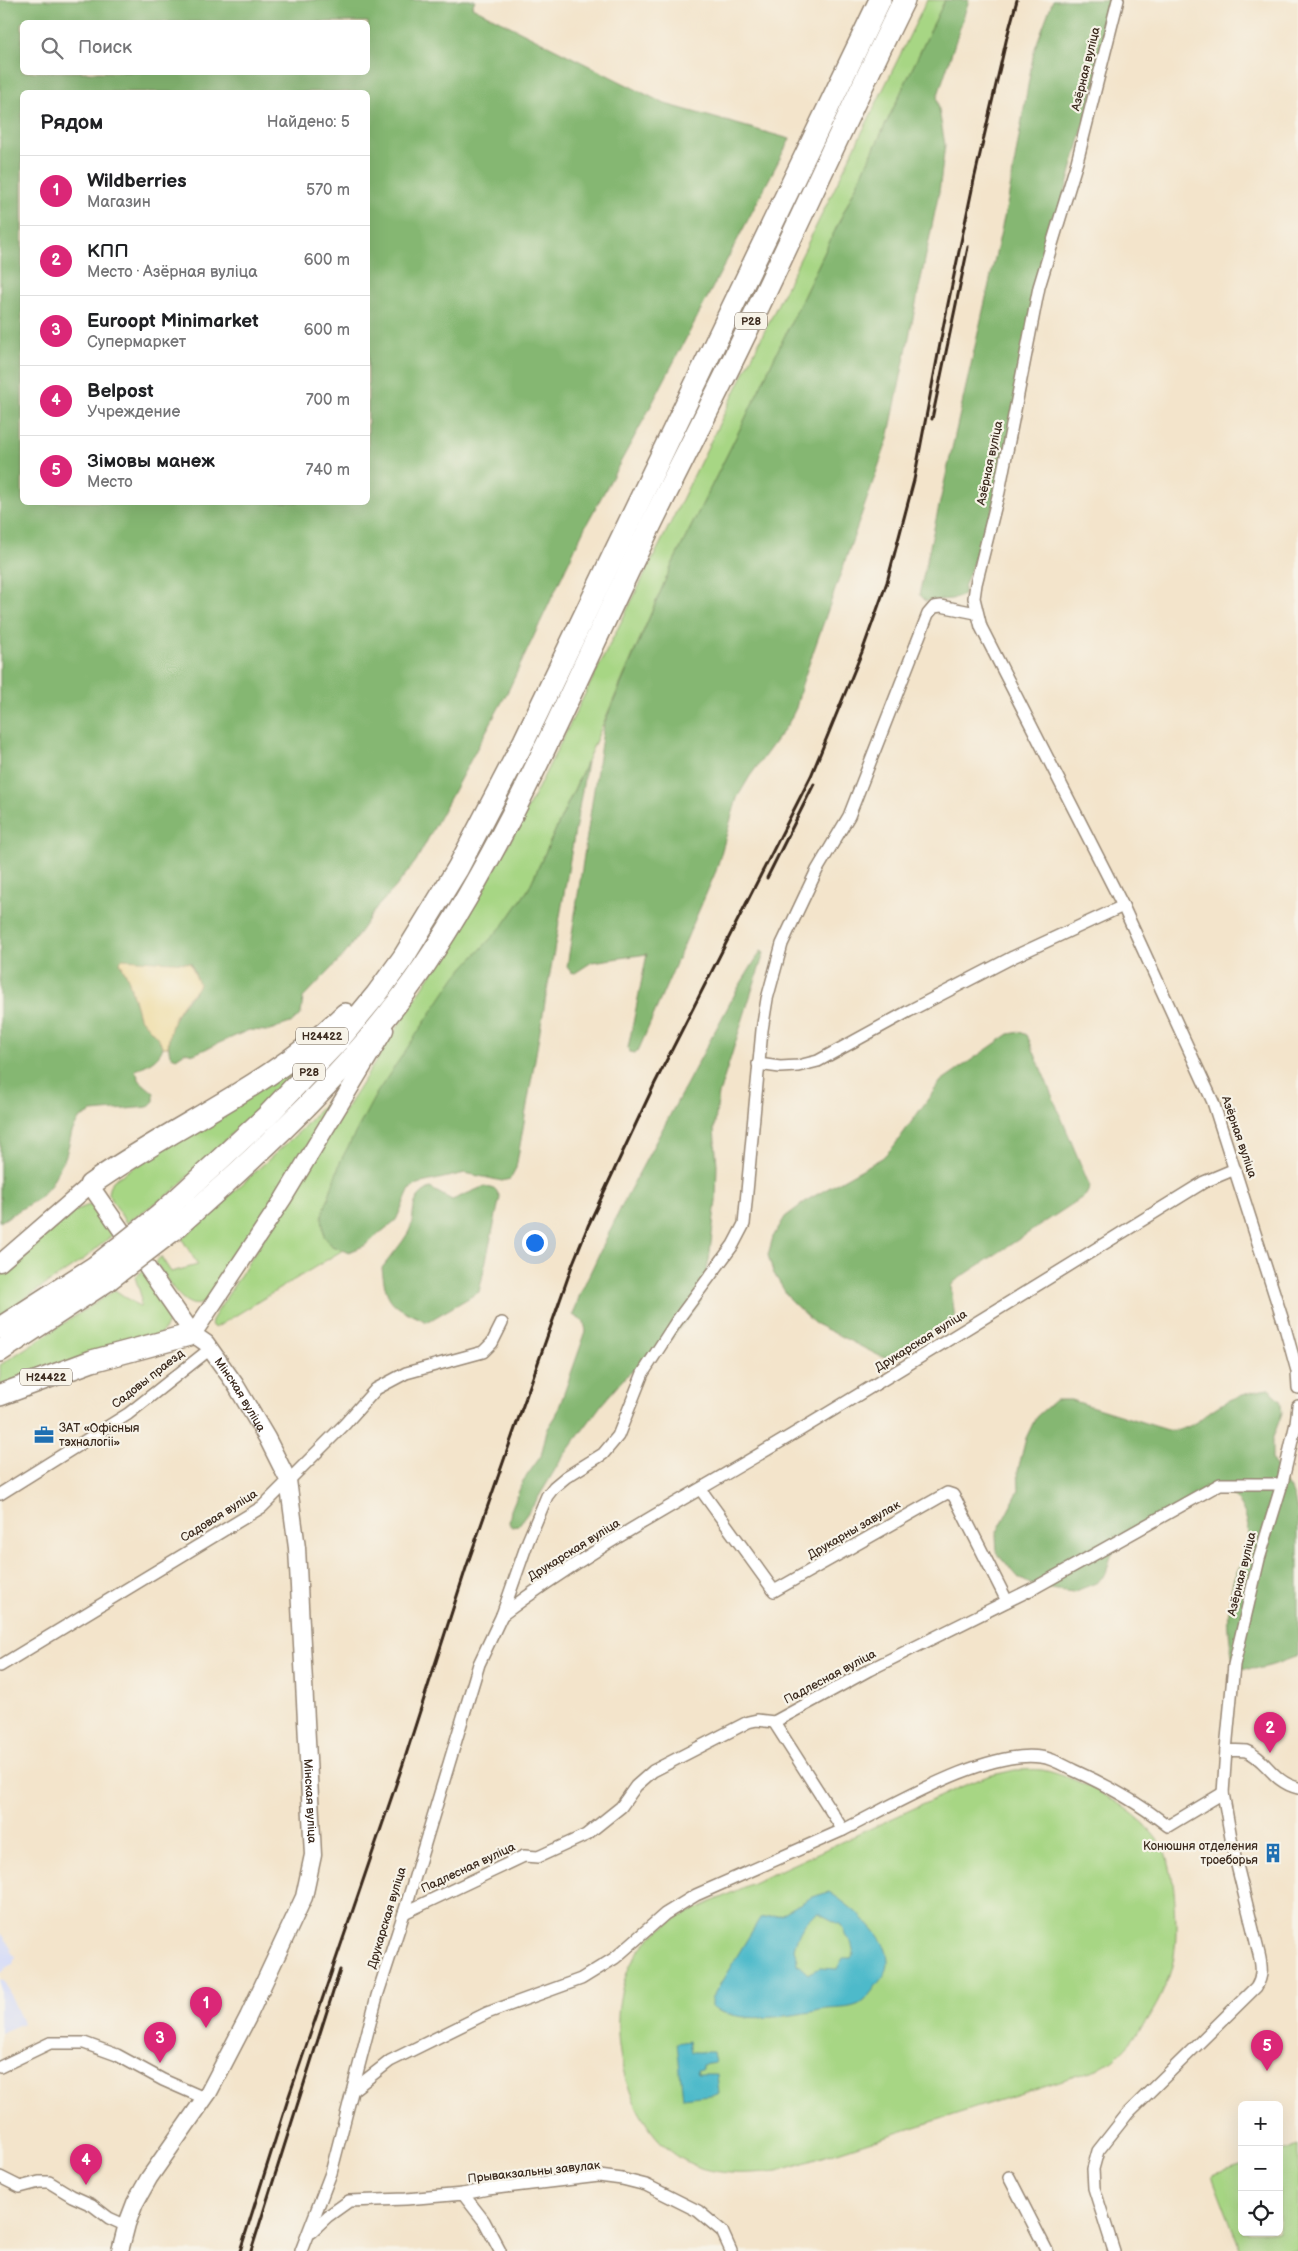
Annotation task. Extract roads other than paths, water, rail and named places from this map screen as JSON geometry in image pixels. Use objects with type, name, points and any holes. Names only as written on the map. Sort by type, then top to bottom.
[{"type":"highway","name":"Р28","points":[[166,1223],[338,1041],[387,980],[458,868],[524,741],[880,0]]},
{"type":"highway","name":"Р28","points":[[0,1351],[166,1223],[300,1113],[385,1018],[425,963],[461,905],[526,784],[654,516],[743,339],[904,0]]},
{"type":"highway","name":"Н24422","points":[[90,1185],[156,1141],[258,1084],[326,1033],[356,1003],[433,908]]},
{"type":"highway","name":"Р28","points":[[0,1328],[102,1273]]},
{"type":"highway","name":"Н24422","points":[[0,1395],[92,1361],[193,1334]]},
{"type":"street","name":"Азёрная вуліца","points":[[1118,0],[1077,162],[1039,287],[999,492],[974,598],[976,613],[981,627],[1123,906],[1213,1102],[1284,1324],[1297,1372],[1298,1388]]},
{"type":"street","points":[[502,1615],[528,1541],[547,1496],[554,1486],[566,1477],[603,1454],[618,1436],[643,1373],[676,1322],[733,1246],[744,1224],[758,1064],[767,999],[782,944],[817,870],[849,816],[928,614],[934,607],[941,606],[976,613]]},
{"type":"street","points":[[758,1064],[780,1067],[798,1066],[818,1061],[909,1010],[1013,957],[1123,906]]},
{"type":"street","points":[[193,1334],[283,1199],[425,963]]},
{"type":"street","name":"Друкарская вуліца","points":[[301,2251],[331,2173],[377,1996],[404,1914],[479,1664],[502,1615],[541,1585],[910,1364],[1204,1182],[1235,1169]]},
{"type":"street","name":"Н24422","points":[[0,1263],[90,1185]]},
{"type":"street","name":"Мінская вуліца","points":[[90,1185],[193,1334],[206,1343],[252,1412],[278,1457],[288,1480],[297,1548],[304,1708],[314,1832],[312,1869],[298,1911],[230,2053],[204,2098],[149,2178],[127,2224],[120,2251]]},
{"type":"street","name":"Садовая вуліца","points":[[0,1666],[262,1507],[345,1424],[376,1389],[406,1373],[483,1352],[492,1343],[502,1322]]},
{"type":"street","name":"Садовы праезд","points":[[0,1494],[128,1414],[210,1349]]},
{"type":"street","name":"Азёрная вуліца","points":[[1114,2251],[1094,2188],[1093,2169],[1098,2151],[1120,2122],[1261,1980],[1262,1970],[1259,1954],[1233,1849],[1223,1792],[1234,1666],[1259,1559],[1282,1484],[1298,1406]]},
{"type":"street","name":"Падлесная вуліца","points":[[404,1914],[524,1856],[538,1857],[586,1835],[621,1807],[636,1786],[653,1771],[748,1722],[757,1720],[774,1722],[869,1670],[1007,1601],[1220,1484],[1282,1484]]},
{"type":"street","name":"Друкарны завулак","points":[[701,1490],[774,1591],[947,1493],[953,1495],[1007,1601]]},
{"type":"street","points":[[774,1722],[843,1830]]},
{"type":"street","points":[[1226,1750],[1247,1752],[1266,1766],[1282,1783],[1298,1788]]},
{"type":"street","points":[[352,2090],[390,2061],[487,2013],[580,1979],[615,1958],[665,1914],[696,1894],[843,1830],[959,1772],[993,1762],[1022,1757],[1042,1757],[1091,1778],[1148,1810],[1168,1826],[1223,1792]]},
{"type":"street","points":[[0,2067],[50,2043],[84,2043],[117,2054],[154,2076],[204,2098]]},
{"type":"street","name":"Прывакзальны завулак","points":[[308,2236],[328,2216],[350,2201],[463,2194],[488,2188],[599,2176],[646,2185],[698,2211],[722,2231],[731,2251]]},
{"type":"street","points":[[1009,2177],[1047,2251]]},
{"type":"street","points":[[2,2181],[24,2187],[39,2182],[49,2182],[92,2205],[109,2218],[127,2224]]},
{"type":"street","points":[[463,2194],[484,2221],[500,2251]]},
{"type":"water","points":[[829,1892],[867,1922],[882,1942],[887,1953],[887,1969],[866,1999],[852,2007],[762,2018],[735,2016],[711,2007],[711,1999],[760,1918],[780,1915],[812,1897]],"holes":[[[818,1913],[841,1925],[846,1937],[851,1942],[854,1953],[851,1958],[843,1958],[837,1969],[820,1968],[808,1974],[797,1964],[794,1949],[802,1928],[809,1919]]]},
{"type":"water","points":[[689,2041],[691,2052],[713,2052],[715,2063],[702,2065],[702,2069],[697,2070],[698,2074],[717,2074],[719,2094],[683,2098],[677,2043]]},
{"type":"railway","points":[[240,2251],[289,2096],[403,1764],[466,1568],[573,1263],[588,1226],[655,1083],[811,776],[862,652],[887,582],[914,480],[974,180],[1017,0]]},
{"type":"railway","points":[[932,419],[968,247]]},
{"type":"railway","points":[[767,878],[814,784]]},
{"type":"railway","points":[[251,2251],[340,1970]]},
{"type":"place","name":"ЗАТ «Офісныя тэхналогіі»","points":[[44,1435]]},
{"type":"place","name":"КПП","points":[[1270,1753]]},
{"type":"place","name":"Конюшня отделения троеборья","points":[[1273,1853]]},
{"type":"place","name":"Wildberries","points":[[206,2028]]},
{"type":"place","name":"Euroopt Minimarket","points":[[160,2063]]},
{"type":"place","name":"Зімовы манеж","points":[[1267,2071]]},
{"type":"place","name":"Belpost","points":[[86,2185]]}]
